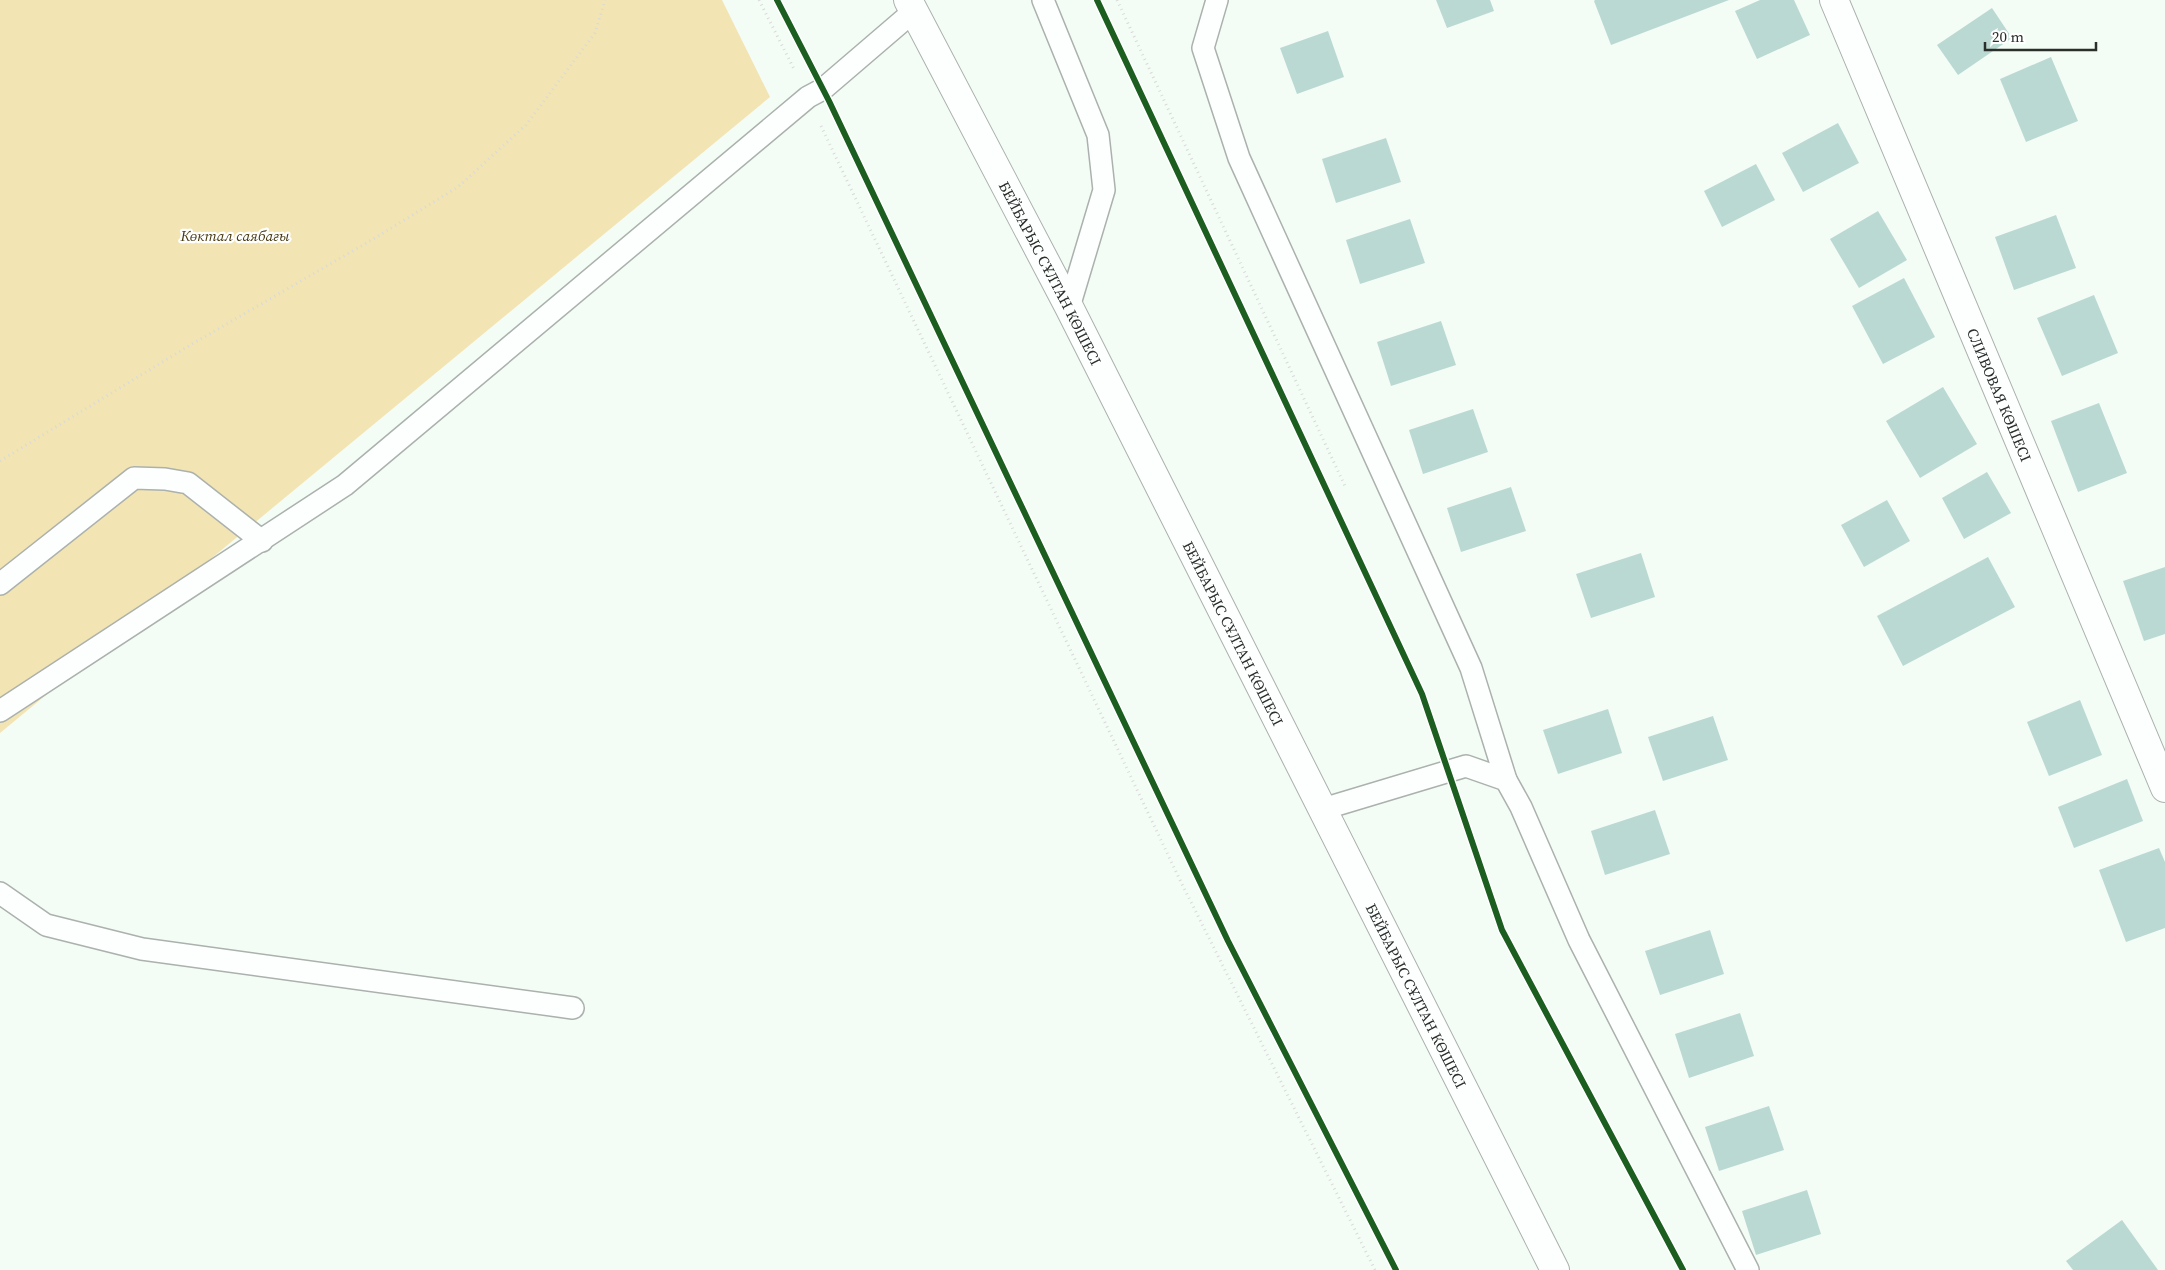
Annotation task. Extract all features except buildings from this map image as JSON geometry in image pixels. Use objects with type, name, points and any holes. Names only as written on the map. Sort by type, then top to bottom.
[{"type":"street","name":"СЛИВОВАЯ КӨШЕСІ","points":[[1834,0],[2165,788]]},
{"type":"street","name":"БЕЙБАРЫС СҰЛТАН КӨШЕСІ","points":[[911,6],[1069,307],[1555,1270]]},
{"type":"lane","points":[[1043,0],[1098,135],[1104,190],[1069,307]]},
{"type":"lane","points":[[1217,0],[1203,48],[1239,158],[1471,668],[1506,780],[1521,807],[1579,940],[1748,1270]]},
{"type":"lane","points":[[0,711],[345,485],[808,97],[823,89],[911,6]]},
{"type":"lane","points":[[0,584],[134,478],[165,479],[188,483],[262,541]]},
{"type":"lane","points":[[1323,809],[1466,766],[1506,780]]},
{"type":"lane","points":[[0,894],[46,925],[142,949],[573,1008]]},
{"type":"path","points":[[0,461],[187,347],[376,238],[458,187],[526,125],[595,33],[605,0]]},
{"type":"path","points":[[759,0],[808,97],[1180,880],[1375,1270]]},
{"type":"path","points":[[1117,0],[1345,486]]},
{"type":"green space","name":"Көктал саябағы","points":[[0,0],[722,0],[770,97],[0,733]]},
{"type":"cycle path","points":[[777,0],[829,101],[1228,941],[1396,1270]]},
{"type":"cycle path","points":[[1097,0],[1422,694],[1502,930],[1683,1270]]}]
